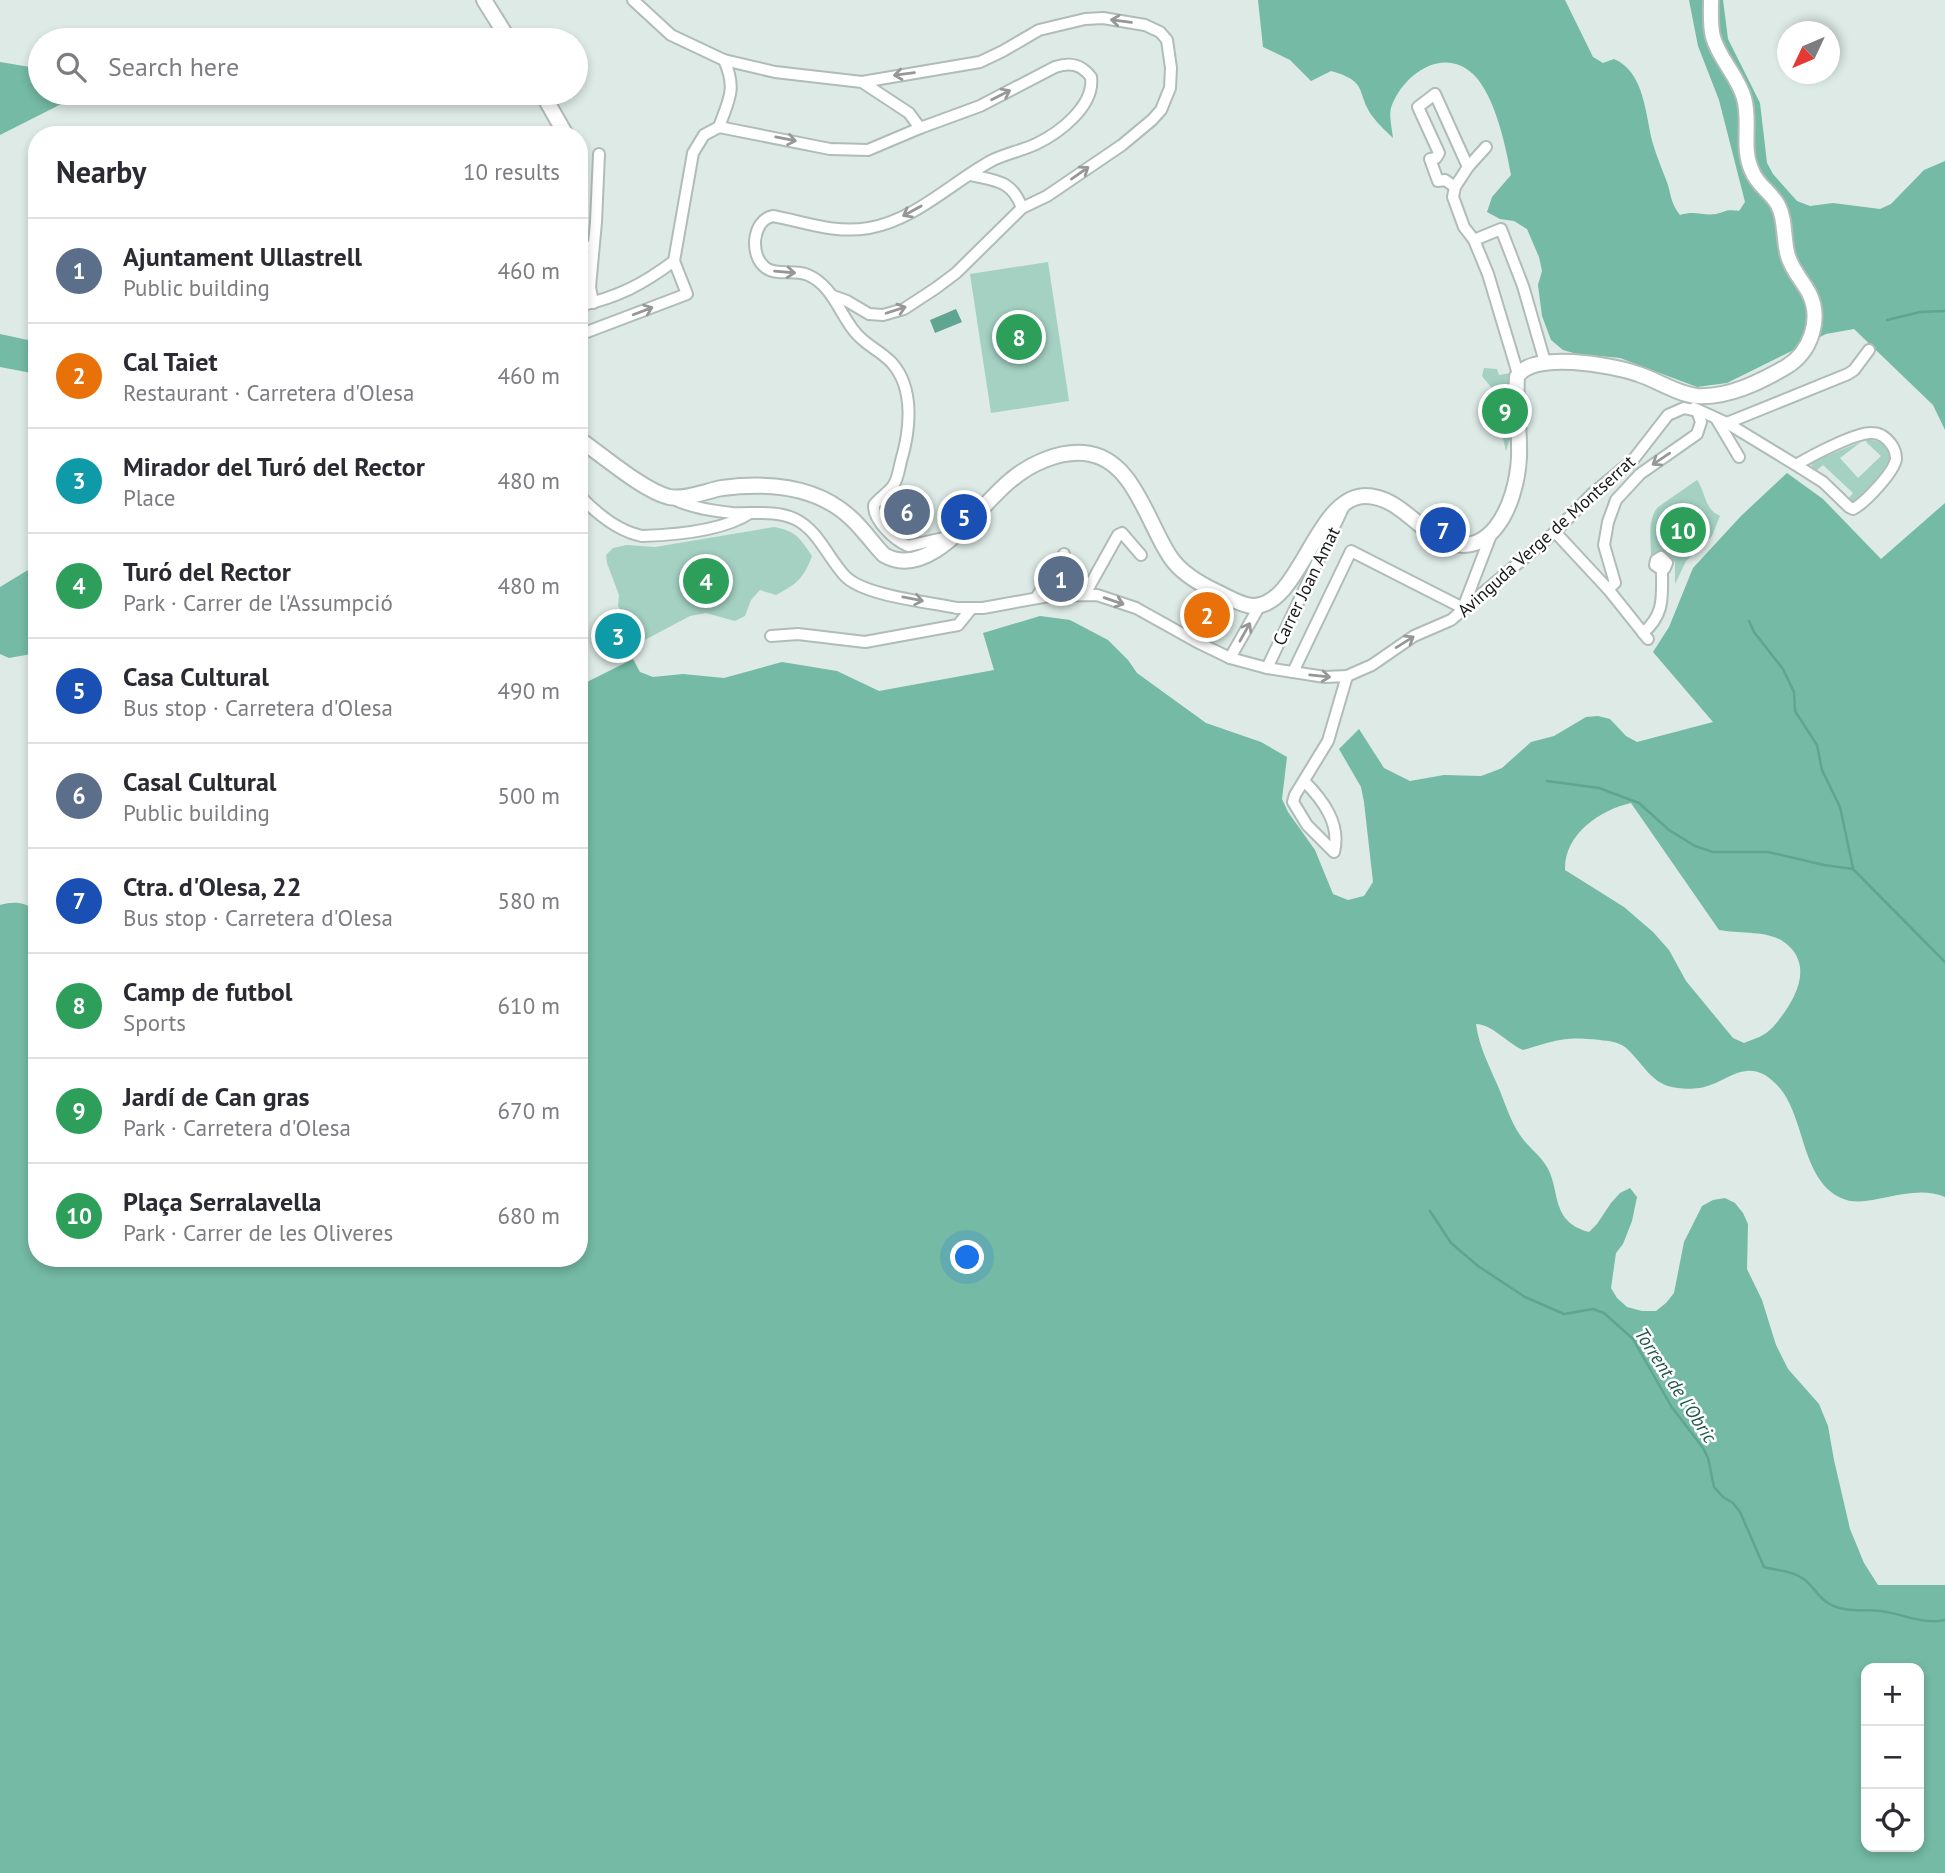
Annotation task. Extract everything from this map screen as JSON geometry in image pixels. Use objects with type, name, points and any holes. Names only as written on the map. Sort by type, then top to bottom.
[{"type":"street","points":[[484,0],[502,28]]},
{"type":"street","points":[[588,332],[687,294],[674,261],[693,153],[704,135],[719,127],[850,151],[876,147],[980,106],[1055,67],[1071,64],[1088,73],[1092,84],[1089,96],[1063,125],[1037,144],[992,160],[901,217],[870,228],[835,229],[773,216],[767,217],[757,227],[755,234],[763,266],[769,270],[808,275],[833,296],[869,314],[883,315],[904,309],[919,300],[956,272],[1022,208],[1047,196],[1140,132],[1161,110],[1170,88],[1169,45],[1160,32],[1127,21],[1085,19],[1039,30],[981,62],[862,82],[775,72],[724,61],[671,35],[633,0]]},
{"type":"street","points":[[1518,374],[1531,365],[1545,362],[1617,368],[1695,396],[1717,396],[1745,387],[1795,361],[1810,341],[1814,327],[1812,303],[1787,256],[1781,212],[1751,170],[1747,151],[1745,99],[1712,36],[1711,0]]},
{"type":"street","points":[[719,127],[732,85],[724,61]]},
{"type":"street","points":[[862,82],[909,113],[920,128]]},
{"type":"street","points":[[1455,187],[1445,180],[1438,181],[1430,159],[1436,158],[1439,153],[1418,107],[1436,94],[1468,167]]},
{"type":"street","points":[[549,105],[561,126]]},
{"type":"street","points":[[1293,672],[1351,551],[1463,608],[1491,534],[1505,511],[1518,467],[1518,374],[1488,274],[1474,240],[1457,212],[1453,197],[1455,187],[1468,167],[1486,147]]},
{"type":"street","points":[[593,303],[590,287],[599,154]]},
{"type":"street","points":[[970,175],[1011,188],[1017,194],[1022,208]]},
{"type":"street","points":[[1474,240],[1501,229],[1523,286],[1545,362]]},
{"type":"street","points":[[588,247],[593,246]]},
{"type":"street","points":[[588,304],[620,295],[644,283],[674,261]]},
{"type":"street","points":[[833,296],[857,335],[892,363],[905,391],[908,438],[893,487],[874,505],[873,510],[890,532],[908,546],[953,536]]},
{"type":"street","points":[[1722,422],[1848,374],[1869,350]]},
{"type":"street","points":[[1608,589],[1615,583],[1605,545],[1608,522],[1616,500],[1634,479],[1697,434],[1701,422],[1697,411],[1678,390]]},
{"type":"street","name":"Avinguda Verge de Montserrat","points":[[1347,676],[1372,665],[1414,636],[1447,623],[1555,532],[1592,494],[1633,460],[1668,415],[1684,408],[1697,411]]},
{"type":"street","points":[[1697,411],[1722,422],[1796,465],[1823,482],[1853,509],[1861,504],[1890,472],[1896,459],[1893,446],[1883,436],[1870,433],[1796,465]]},
{"type":"street","points":[[1722,422],[1739,457]]},
{"type":"street","points":[[588,445],[647,487],[691,506],[730,513],[780,514],[795,519],[814,534],[845,576],[865,589],[971,609],[1036,598],[1097,595],[1136,608],[1230,658],[1267,668],[1325,677],[1347,676],[1328,741],[1304,781],[1293,802],[1317,836],[1334,852],[1334,833],[1328,811],[1304,781]]},
{"type":"street","points":[[672,498],[737,486],[768,485],[802,490],[844,511],[884,555],[898,561],[907,561],[926,556],[953,536],[997,492],[1026,468],[1068,454],[1093,454],[1107,460],[1129,482],[1166,549],[1181,569],[1204,586],[1229,598],[1244,604],[1259,605]]},
{"type":"street","points":[[1230,658],[1259,605],[1282,590],[1323,527],[1345,505],[1360,497],[1379,498],[1406,512],[1435,536],[1452,544],[1473,545],[1491,534]]},
{"type":"street","points":[[588,504],[615,525],[631,534],[642,536],[712,527],[739,520],[750,513]]},
{"type":"street","name":"Carrer Joan Amat","points":[[1267,668],[1345,505]]},
{"type":"street","points":[[1555,532],[1608,589],[1645,636],[1659,612],[1662,569]]},
{"type":"street","points":[[1085,594],[1118,535],[1122,533],[1127,537],[1141,555]]},
{"type":"street","points":[[1036,598],[1064,554]]},
{"type":"street","points":[[771,636],[798,634],[865,642],[958,625],[971,609]]},
{"type":"shaded area","points":[[1258,0],[1565,0],[1593,57],[1603,63],[1614,59],[1624,65],[1638,84],[1655,149],[1673,204],[1680,215],[1739,211],[1745,202],[1719,100],[1698,46],[1689,0],[1723,0],[1728,39],[1760,103],[1767,163],[1773,174],[1797,201],[1810,206],[1833,203],[1880,209],[1891,204],[1924,170],[1945,161],[1945,430],[1933,405],[1854,329],[1826,334],[1727,383],[1697,387],[1620,358],[1563,350],[1551,340],[1542,316],[1538,285],[1542,271],[1527,229],[1514,221],[1500,219],[1487,212],[1492,197],[1511,175],[1503,136],[1481,83],[1461,66],[1437,63],[1426,67],[1406,83],[1392,105],[1390,117],[1393,138],[1373,117],[1360,89],[1351,79],[1331,71],[1311,81],[1290,60],[1263,47]]},
{"type":"shaded area","points":[[0,62],[28,67],[28,105],[59,105],[0,135]]},
{"type":"shaded area","points":[[1048,262],[1069,401],[991,413],[970,274]]},
{"type":"shaded area","points":[[956,309],[962,322],[935,333],[930,320]]},
{"type":"shaded area","points":[[0,334],[28,340],[28,372],[0,367]]},
{"type":"shaded area","points":[[1484,368],[1497,369],[1499,375],[1511,373],[1512,432],[1506,451],[1491,387],[1482,376]]},
{"type":"shaded area","points":[[1867,439],[1884,445],[1890,454],[1889,461],[1875,482],[1852,503],[1848,499],[1853,493],[1823,465],[1816,471],[1811,465],[1814,461],[1861,442],[1840,458],[1858,478],[1881,456],[1866,442]]},
{"type":"shaded area","points":[[1787,473],[1823,499],[1881,559],[1945,503],[1945,1197],[1917,1193],[1863,1201],[1841,1198],[1828,1189],[1818,1177],[1786,1098],[1777,1085],[1756,1071],[1737,1073],[1699,1088],[1678,1088],[1654,1078],[1625,1047],[1616,1043],[1569,1039],[1523,1050],[1488,1027],[1476,1024],[1483,1050],[1511,1119],[1550,1173],[1558,1203],[1567,1220],[1589,1232],[1620,1193],[1630,1188],[1637,1197],[1632,1221],[1623,1244],[1616,1253],[1611,1288],[1627,1307],[1656,1311],[1674,1293],[1684,1242],[1702,1206],[1725,1198],[1735,1203],[1743,1213],[1748,1224],[1747,1269],[1762,1300],[1776,1345],[1788,1369],[1819,1404],[1828,1426],[1850,1529],[1864,1563],[1878,1585],[1945,1585],[1945,1873],[0,1873],[0,905],[19,903],[28,906],[28,1267],[588,1267],[588,682],[633,659],[640,672],[653,677],[683,674],[724,678],[782,662],[837,671],[879,691],[994,670],[983,633],[1040,616],[1070,620],[1108,640],[1137,673],[1206,723],[1261,742],[1287,757],[1282,799],[1315,850],[1333,894],[1348,900],[1364,896],[1373,882],[1361,787],[1339,749],[1359,729],[1384,768],[1410,781],[1444,775],[1481,776],[1502,768],[1531,742],[1554,736],[1586,717],[1610,719],[1626,736],[1637,742],[1713,722],[1653,652],[1669,627],[1693,568],[1741,516]],"holes":[[[1631,803],[1719,930],[1753,933],[1784,942],[1794,952],[1800,973],[1794,996],[1781,1018],[1763,1035],[1744,1043],[1733,1038],[1686,981],[1669,950],[1653,932],[1624,907],[1565,870],[1571,845],[1577,835],[1596,818],[1607,811]]]},
{"type":"shaded area","points":[[1697,480],[1708,505],[1720,516],[1712,536],[1686,561],[1675,584],[1675,562],[1664,555],[1651,555],[1651,524],[1658,507]]},
{"type":"shaded area","points":[[774,527],[797,536],[812,556],[803,575],[795,584],[776,595],[760,590],[751,600],[745,616],[735,621],[706,613],[690,616],[641,642],[618,606],[619,595],[606,555],[613,548],[627,545],[655,547]]},
{"type":"shaded area","points":[[28,570],[28,655],[9,658],[0,654],[0,587]]},
{"type":"waterway","points":[[1887,320],[1920,312],[1945,311]]},
{"type":"waterway","points":[[1749,621],[1754,632],[1783,669],[1794,692],[1795,711],[1817,745],[1822,770],[1840,807],[1853,868]]},
{"type":"waterway","points":[[1547,781],[1599,788],[1639,803],[1669,830],[1695,846],[1713,852],[1768,852],[1853,869],[1945,962]]},
{"type":"waterway","name":"Torrent de l'Obric","points":[[1430,1211],[1451,1243],[1478,1266],[1525,1297],[1564,1314],[1593,1309],[1604,1313],[1633,1339],[1671,1406],[1703,1448],[1714,1487],[1740,1512],[1764,1567],[1800,1577],[1825,1601],[1840,1608],[1881,1611],[1929,1621],[1945,1620]]},
{"type":"place","name":"Camp de futbol","points":[[1019,337]]},
{"type":"place","name":"Jardí de Can gras","points":[[1505,411]]},
{"type":"place","name":"Casal Cultural","points":[[907,512]]},
{"type":"place","name":"Casa Cultural","points":[[964,517]]},
{"type":"place","name":"Ctra. d'Olesa, 22","points":[[1443,530]]},
{"type":"place","name":"Plaça Serralavella","points":[[1683,530]]},
{"type":"place","name":"Ajuntament Ullastrell","points":[[1061,579]]},
{"type":"place","name":"Turó del Rector","points":[[706,581]]},
{"type":"place","name":"Cal Taiet","points":[[1207,615]]},
{"type":"place","name":"Mirador del Turó del Rector","points":[[618,636]]}]
